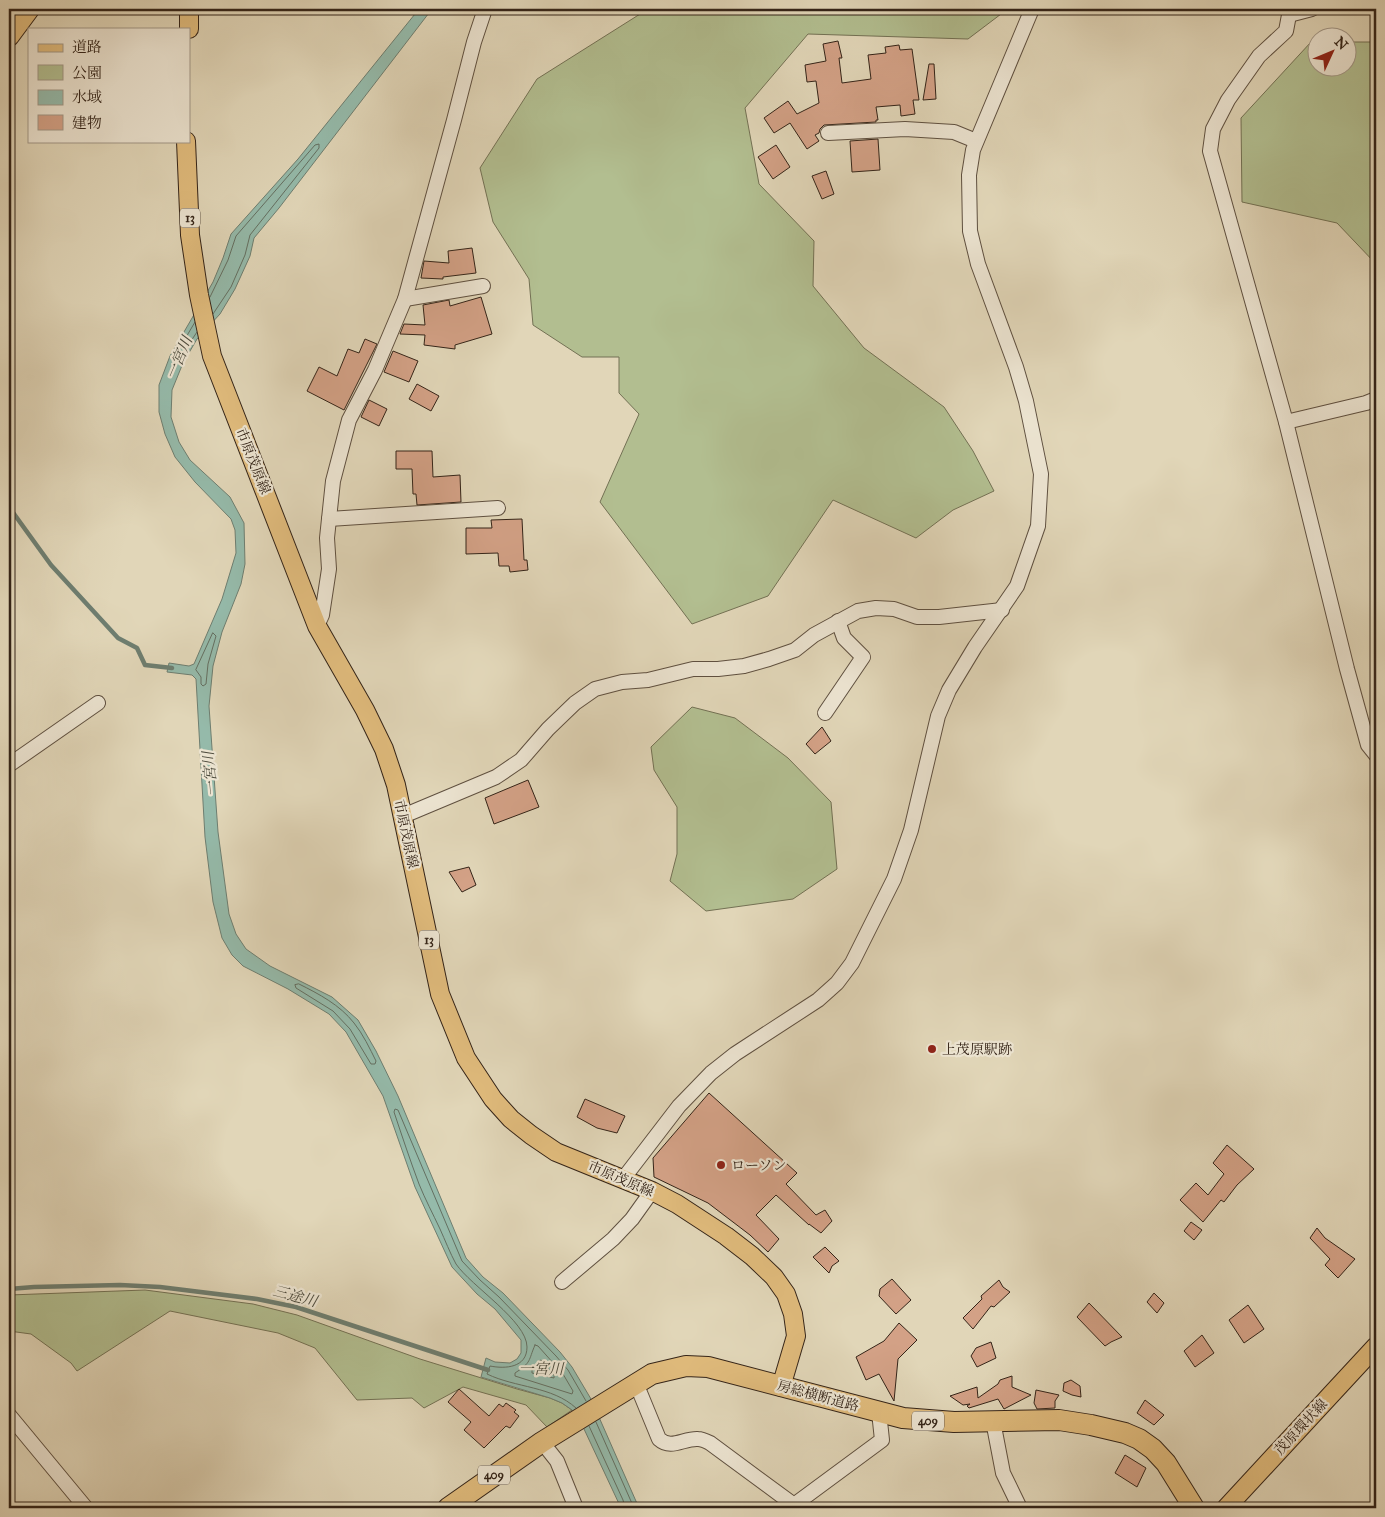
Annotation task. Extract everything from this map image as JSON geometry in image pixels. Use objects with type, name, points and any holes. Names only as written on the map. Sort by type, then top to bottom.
[{"type":"highway","points":[[9,36],[29,9]]},
{"type":"highway","name":"房総横断道路","points":[[448,1508],[542,1442],[636,1383],[652,1374],[686,1366],[708,1367],[903,1418],[932,1421],[1059,1420],[1091,1424],[1139,1439],[1153,1449],[1166,1464],[1194,1508]]},
{"type":"main road","points":[[189,9],[189,28]]},
{"type":"main road","name":"市原茂原線","points":[[186,142],[190,235],[199,294],[212,356],[317,626],[365,710],[384,749],[396,785],[440,994],[466,1058],[492,1099],[531,1136],[556,1152],[652,1191],[697,1216],[752,1256],[774,1277],[786,1294],[793,1314],[796,1336],[781,1387]]},
{"type":"main road","name":"茂原環状線","points":[[1226,1508],[1376,1346]]},
{"type":"street","points":[[317,626],[322,615],[329,569],[327,538],[333,481],[349,420],[375,370],[405,299],[474,42],[485,9]]},
{"type":"street","points":[[623,1179],[679,1106],[711,1073],[735,1054],[818,1000],[837,983],[852,963],[894,879],[912,830],[938,716],[949,690],[975,646],[1017,586],[1038,526],[1041,474],[1026,401],[1016,366],[978,264],[970,231],[969,175],[976,141],[1032,9]]},
{"type":"street","points":[[1312,9],[1289,12],[1286,31],[1259,56],[1228,100],[1213,129],[1210,151],[1286,422],[1347,669],[1368,745],[1376,755]]},
{"type":"street","points":[[828,133],[905,128],[954,132],[976,141]]},
{"type":"street","points":[[405,299],[483,286]]},
{"type":"street","points":[[1286,422],[1376,399]]},
{"type":"street","points":[[329,518],[498,508]]},
{"type":"street","points":[[403,816],[496,777],[521,760],[575,704],[595,689],[622,682],[648,680],[693,669],[744,666],[769,659],[796,650],[814,634],[858,611],[876,608],[894,609],[917,617],[956,616],[1002,610]]},
{"type":"street","points":[[825,713],[863,657],[844,638],[838,621]]},
{"type":"street","points":[[9,765],[98,703]]},
{"type":"street","points":[[562,1282],[613,1239],[632,1219],[652,1191]]},
{"type":"street","points":[[636,1383],[659,1439],[665,1444],[699,1438],[710,1443],[795,1506],[882,1440],[879,1412]]},
{"type":"street","points":[[9,1414],[86,1508]]},
{"type":"street","points":[[993,1421],[1003,1472],[1020,1508]]},
{"type":"street","points":[[542,1442],[556,1461],[576,1508]]},
{"type":"green space","points":[[648,9],[1004,9],[1005,11],[968,39],[808,34],[745,108],[759,184],[814,241],[813,286],[864,348],[944,407],[973,451],[994,491],[953,510],[916,538],[833,500],[768,596],[692,624],[600,502],[639,414],[619,393],[619,357],[582,357],[533,325],[529,279],[493,222],[480,168],[537,79]]},
{"type":"green space","points":[[1358,42],[1376,42],[1376,264],[1337,223],[1242,202],[1241,118],[1308,45],[1308,78],[1358,78]]},
{"type":"green space","points":[[692,707],[735,718],[788,758],[831,802],[837,869],[793,899],[706,911],[670,881],[677,854],[677,807],[654,770],[651,747]]},
{"type":"green space","points":[[145,1290],[253,1304],[297,1315],[420,1359],[550,1398],[572,1410],[547,1427],[526,1405],[463,1387],[424,1408],[412,1398],[357,1400],[315,1348],[278,1333],[170,1311],[77,1371],[71,1363],[31,1334],[9,1331],[9,1295]]},
{"type":"water","name":"一宮川","points":[[419,9],[432,9],[254,238],[250,256],[235,289],[220,314],[197,339],[183,363],[172,390],[171,417],[179,442],[190,460],[230,497],[244,523],[245,564],[241,584],[222,632],[213,666],[209,706],[218,832],[229,914],[236,934],[246,949],[270,966],[332,997],[358,1020],[398,1096],[466,1258],[483,1277],[503,1293],[572,1367],[591,1399],[639,1508],[621,1508],[584,1429],[572,1410],[550,1398],[481,1377],[486,1358],[495,1362],[510,1363],[517,1359],[521,1353],[521,1340],[495,1309],[477,1294],[452,1267],[415,1187],[383,1096],[346,1032],[329,1014],[288,989],[243,966],[232,955],[222,938],[213,902],[205,837],[196,679],[192,675],[167,672],[169,663],[189,666],[194,664],[222,599],[236,553],[235,530],[231,519],[195,482],[175,457],[165,434],[159,412],[159,385],[170,356],[213,282],[231,234],[298,159]]},
{"type":"building","points":[[838,41],[842,58],[839,58],[842,83],[871,79],[868,55],[886,53],[885,47],[899,45],[900,50],[912,49],[919,100],[913,100],[915,114],[901,116],[900,105],[876,107],[878,120],[876,122],[824,125],[819,133],[815,135],[819,141],[807,149],[790,123],[774,133],[764,118],[788,101],[797,114],[819,103],[816,81],[807,82],[805,65],[826,61],[823,44]]},
{"type":"building","points":[[929,64],[934,64],[936,99],[923,100]]},
{"type":"building","points":[[878,139],[880,170],[852,172],[850,141]]},
{"type":"building","points":[[776,145],[790,167],[773,179],[758,157]]},
{"type":"building","points":[[826,171],[834,194],[822,199],[812,176]]},
{"type":"building","points":[[472,248],[476,273],[443,277],[443,279],[421,278],[424,261],[449,263],[448,251]]},
{"type":"building","points":[[481,297],[492,334],[455,345],[455,349],[424,345],[425,335],[400,334],[404,324],[425,325],[423,305],[449,300],[450,306]]},
{"type":"building","points":[[365,339],[377,344],[344,410],[307,391],[319,367],[337,376],[348,349],[359,353]]},
{"type":"building","points":[[393,351],[418,361],[409,382],[384,372]]},
{"type":"building","points":[[417,384],[439,396],[431,411],[409,399]]},
{"type":"building","points":[[369,400],[387,409],[379,426],[361,417]]},
{"type":"building","points":[[396,451],[432,451],[433,477],[460,475],[461,502],[417,505],[416,494],[413,494],[412,469],[396,469]]},
{"type":"building","points":[[522,519],[524,560],[527,560],[528,570],[510,572],[509,566],[499,566],[498,553],[466,554],[466,528],[492,528],[491,520]]},
{"type":"building","points":[[822,727],[831,741],[815,754],[806,744]]},
{"type":"building","points":[[528,780],[539,807],[494,824],[485,798]]},
{"type":"building","points":[[469,867],[476,885],[462,892],[449,872]]},
{"type":"building","name":"ローソン","points":[[709,1093],[797,1173],[786,1184],[816,1215],[825,1210],[832,1221],[821,1233],[809,1225],[776,1195],[756,1215],[779,1239],[768,1252],[750,1235],[708,1203],[654,1177],[653,1158]]},
{"type":"building","points":[[585,1099],[625,1116],[617,1133],[597,1128],[577,1117]]},
{"type":"building","points":[[1227,1145],[1254,1169],[1237,1185],[1224,1202],[1221,1200],[1203,1222],[1180,1200],[1196,1183],[1208,1195],[1224,1174],[1213,1163]]},
{"type":"building","points":[[1191,1222],[1202,1230],[1194,1240],[1184,1231]]},
{"type":"building","points":[[1317,1228],[1325,1238],[1355,1259],[1338,1278],[1325,1265],[1330,1259],[1310,1238]]},
{"type":"building","points":[[825,1247],[839,1261],[832,1266],[829,1273],[813,1257]]},
{"type":"building","points":[[892,1279],[911,1300],[896,1314],[879,1296],[880,1289]]},
{"type":"building","points":[[999,1280],[1003,1287],[1010,1292],[994,1307],[991,1306],[973,1329],[963,1318],[982,1299],[981,1296]]},
{"type":"building","points":[[1154,1293],[1164,1303],[1157,1313],[1147,1302]]},
{"type":"building","points":[[1089,1303],[1122,1337],[1105,1346],[1077,1317]]},
{"type":"building","points":[[1248,1305],[1264,1329],[1244,1343],[1229,1320]]},
{"type":"building","points":[[899,1323],[917,1340],[898,1359],[894,1401],[879,1374],[866,1380],[856,1357],[884,1341]]},
{"type":"building","points":[[1202,1335],[1214,1353],[1195,1367],[1184,1351]]},
{"type":"building","points":[[991,1342],[996,1358],[977,1367],[971,1356],[976,1348]]},
{"type":"building","points":[[1012,1376],[1012,1387],[1031,1395],[1004,1409],[998,1399],[969,1408],[967,1406],[970,1404],[963,1405],[950,1396],[977,1387],[978,1398],[998,1384],[1000,1380]]},
{"type":"building","points":[[1071,1380],[1080,1386],[1081,1397],[1063,1391],[1064,1383]]},
{"type":"building","points":[[459,1389],[489,1416],[499,1404],[503,1407],[506,1403],[516,1410],[514,1412],[519,1416],[510,1428],[506,1426],[484,1448],[464,1430],[471,1422],[448,1402]]},
{"type":"building","points":[[1036,1390],[1059,1395],[1055,1401],[1055,1408],[1037,1409],[1034,1403]]},
{"type":"building","points":[[1145,1400],[1164,1415],[1154,1425],[1137,1413]]},
{"type":"building","points":[[1125,1455],[1146,1468],[1137,1487],[1115,1473]]},
{"type":"waterway","points":[[9,507],[51,565],[118,638],[137,648],[145,665],[172,668]]},
{"type":"waterway","name":"三途川","points":[[9,1289],[120,1285],[160,1287],[257,1299],[296,1307],[488,1370]]},
{"type":"place","name":"上茂原駅跡","points":[[932,1049]]},
{"type":"place","name":"ローソン","points":[[721,1165]]}]
